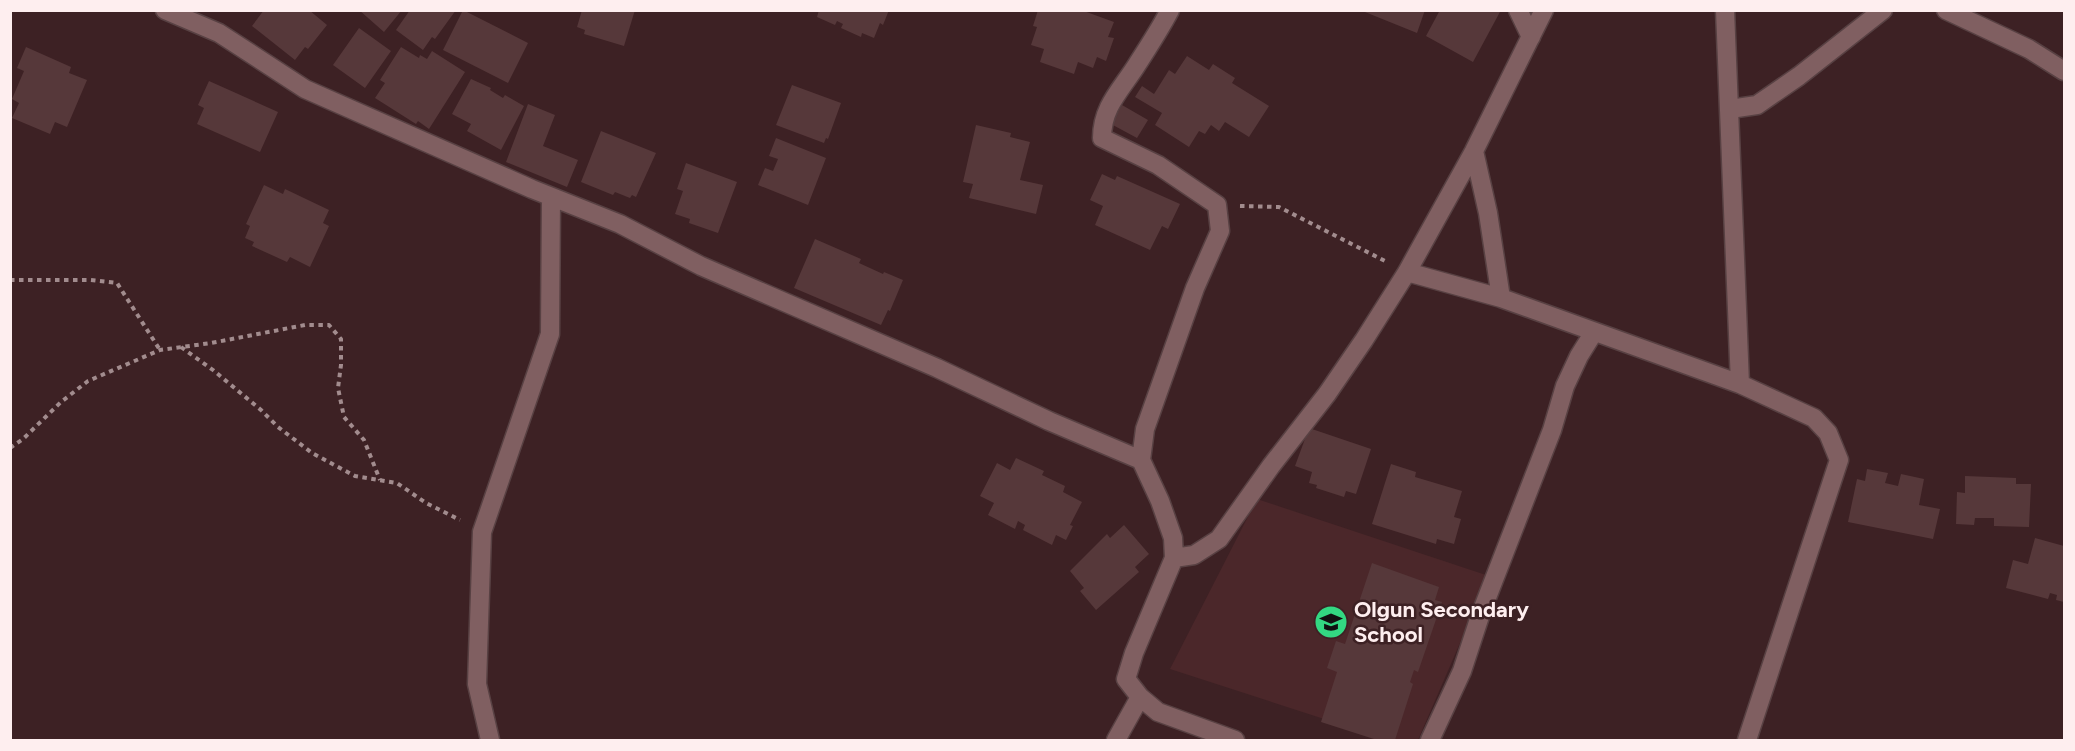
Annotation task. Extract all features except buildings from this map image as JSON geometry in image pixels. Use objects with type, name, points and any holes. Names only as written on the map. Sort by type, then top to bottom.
[{"type":"street","points":[[165,10],[219,33],[306,89],[551,197],[620,224],[701,266],[895,349],[1048,421],[1141,460]]},
{"type":"street","points":[[1170,10],[1137,65],[1114,96],[1102,123],[1102,138],[1158,165],[1217,205],[1220,231],[1195,288],[1145,429],[1141,460],[1164,510],[1173,538],[1174,558],[1134,653],[1126,679],[1140,697],[1158,712],[1236,741]]},
{"type":"street","points":[[1518,10],[1531,37]]},
{"type":"street","points":[[1174,558],[1194,555],[1219,539],[1271,466],[1327,394],[1407,272],[1474,151],[1544,10]]},
{"type":"street","points":[[1725,10],[1740,384]]},
{"type":"street","points":[[1730,109],[1757,105],[1799,76],[1883,10]]},
{"type":"street","points":[[1946,10],[2029,49],[2064,71]]},
{"type":"street","points":[[1474,151],[1488,213],[1502,298]]},
{"type":"street","points":[[490,741],[477,684],[482,531],[550,334],[551,197]]},
{"type":"street","points":[[1407,272],[1502,298],[1740,384],[1814,418],[1828,433],[1839,460],[1747,741]]},
{"type":"street","points":[[1430,741],[1462,671],[1481,614],[1552,430],[1565,386],[1579,356],[1594,332]]},
{"type":"street","points":[[1116,741],[1140,697]]},
{"type":"path","points":[[1217,205],[1279,207],[1407,272]]},
{"type":"path","points":[[10,280],[90,280],[117,283],[160,350]]},
{"type":"path","points":[[10,448],[88,381],[160,350],[305,325],[329,325],[341,339],[338,388],[344,417],[364,440],[380,480]]},
{"type":"path","points":[[181,347],[213,370],[261,410],[278,428],[312,453],[355,476],[397,483],[426,503],[482,531]]},
{"type":"shaded area","name":"Olgun Secondary School","points":[[1257,499],[1489,576],[1418,740],[1389,740],[1170,669]]},
{"type":"place","name":"Olgun Secondary School","points":[[1331,622]]}]
